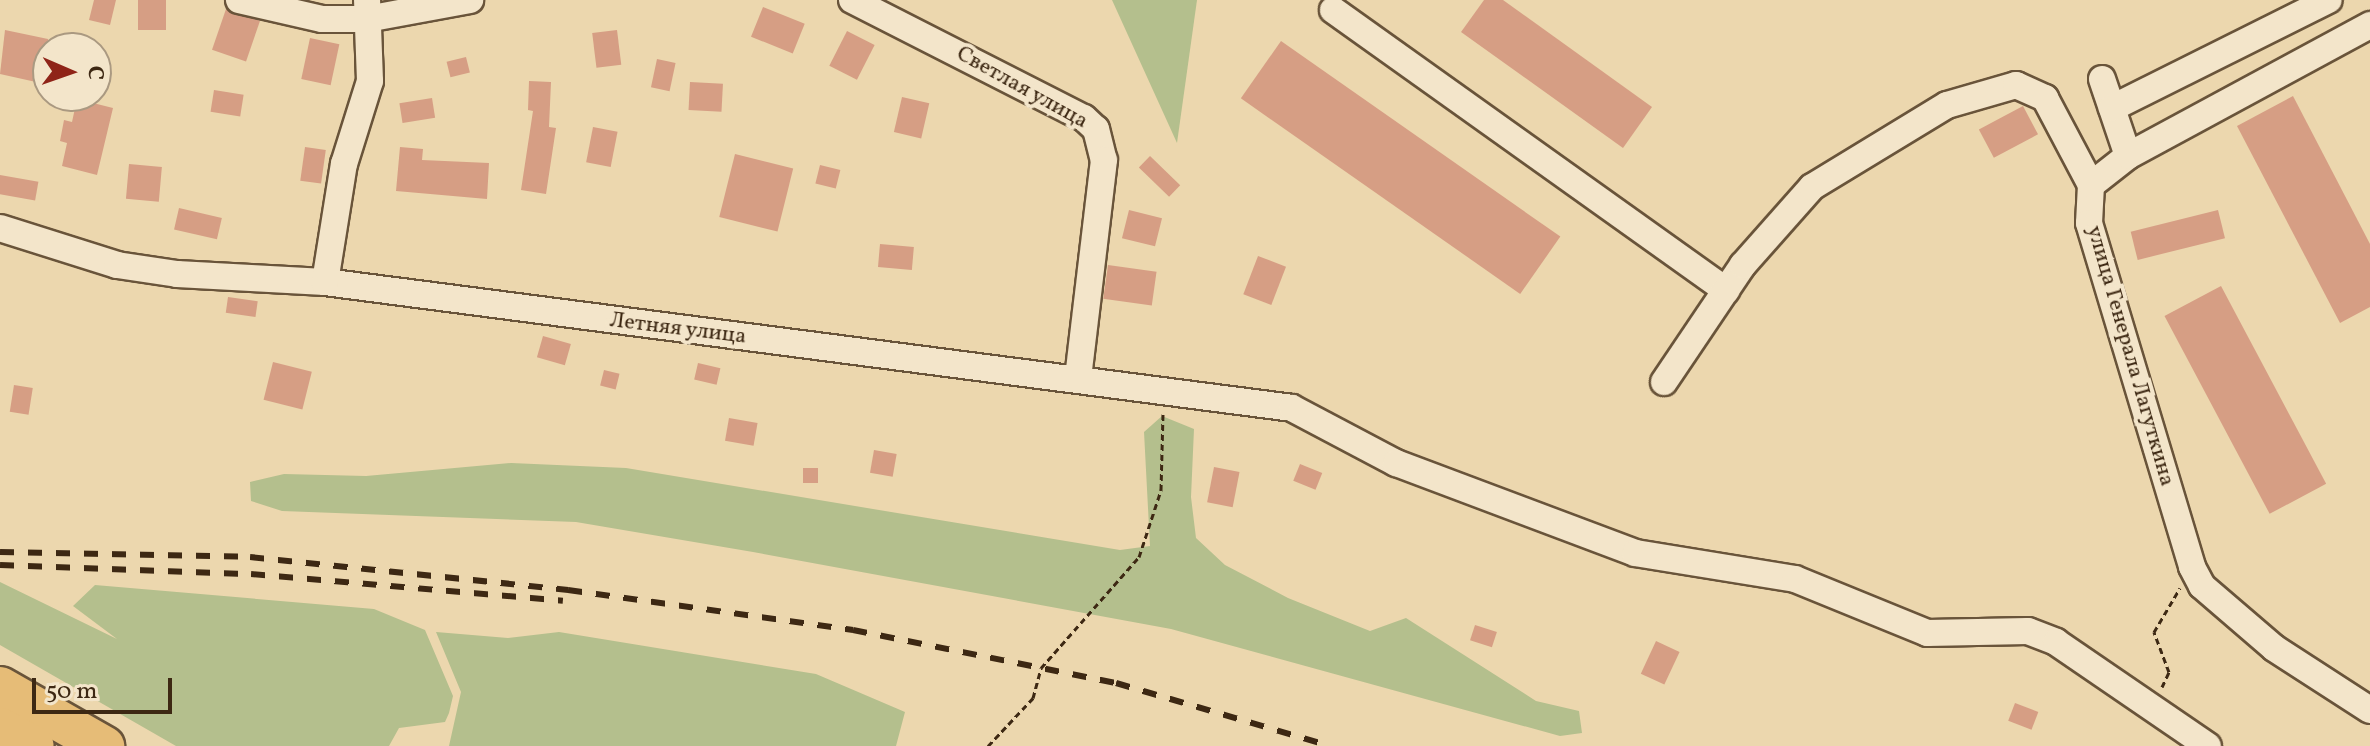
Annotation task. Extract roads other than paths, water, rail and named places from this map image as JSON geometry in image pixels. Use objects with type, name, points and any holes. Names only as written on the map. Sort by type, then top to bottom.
[{"type":"highway","points":[[0,687],[104,746]]},
{"type":"highway","points":[[0,728],[34,746]]},
{"type":"street","points":[[239,0],[322,19],[367,10],[470,0]]},
{"type":"street","name":"Светлая улица","points":[[852,0],[1084,118],[1096,129],[1104,160],[1078,377]]},
{"type":"street","points":[[2112,108],[2329,0]]},
{"type":"street","points":[[325,282],[344,164],[370,81],[367,10]]},
{"type":"street","points":[[1333,10],[1726,290]]},
{"type":"street","points":[[1664,382],[1726,290],[1812,187],[1947,105],[1996,87],[2016,85],[2045,98],[2091,185],[2128,156],[2370,25]]},
{"type":"street","points":[[2102,79],[2128,156]]},
{"type":"street","name":"улица Генерала Лагуткина","points":[[2091,185],[2089,223],[2199,580],[2248,629],[2370,710]]},
{"type":"street","name":"Летняя улица","points":[[0,228],[117,265],[231,279],[325,282],[1078,377],[1292,408],[1350,443],[1635,553],[1795,579],[1927,633],[2028,631],[2056,642],[2208,746]]},
{"type":"railway","points":[[0,552],[250,557],[568,590],[853,630],[1116,683],[1330,746]]},
{"type":"railway","points":[[0,565],[251,574],[563,601]]}]
